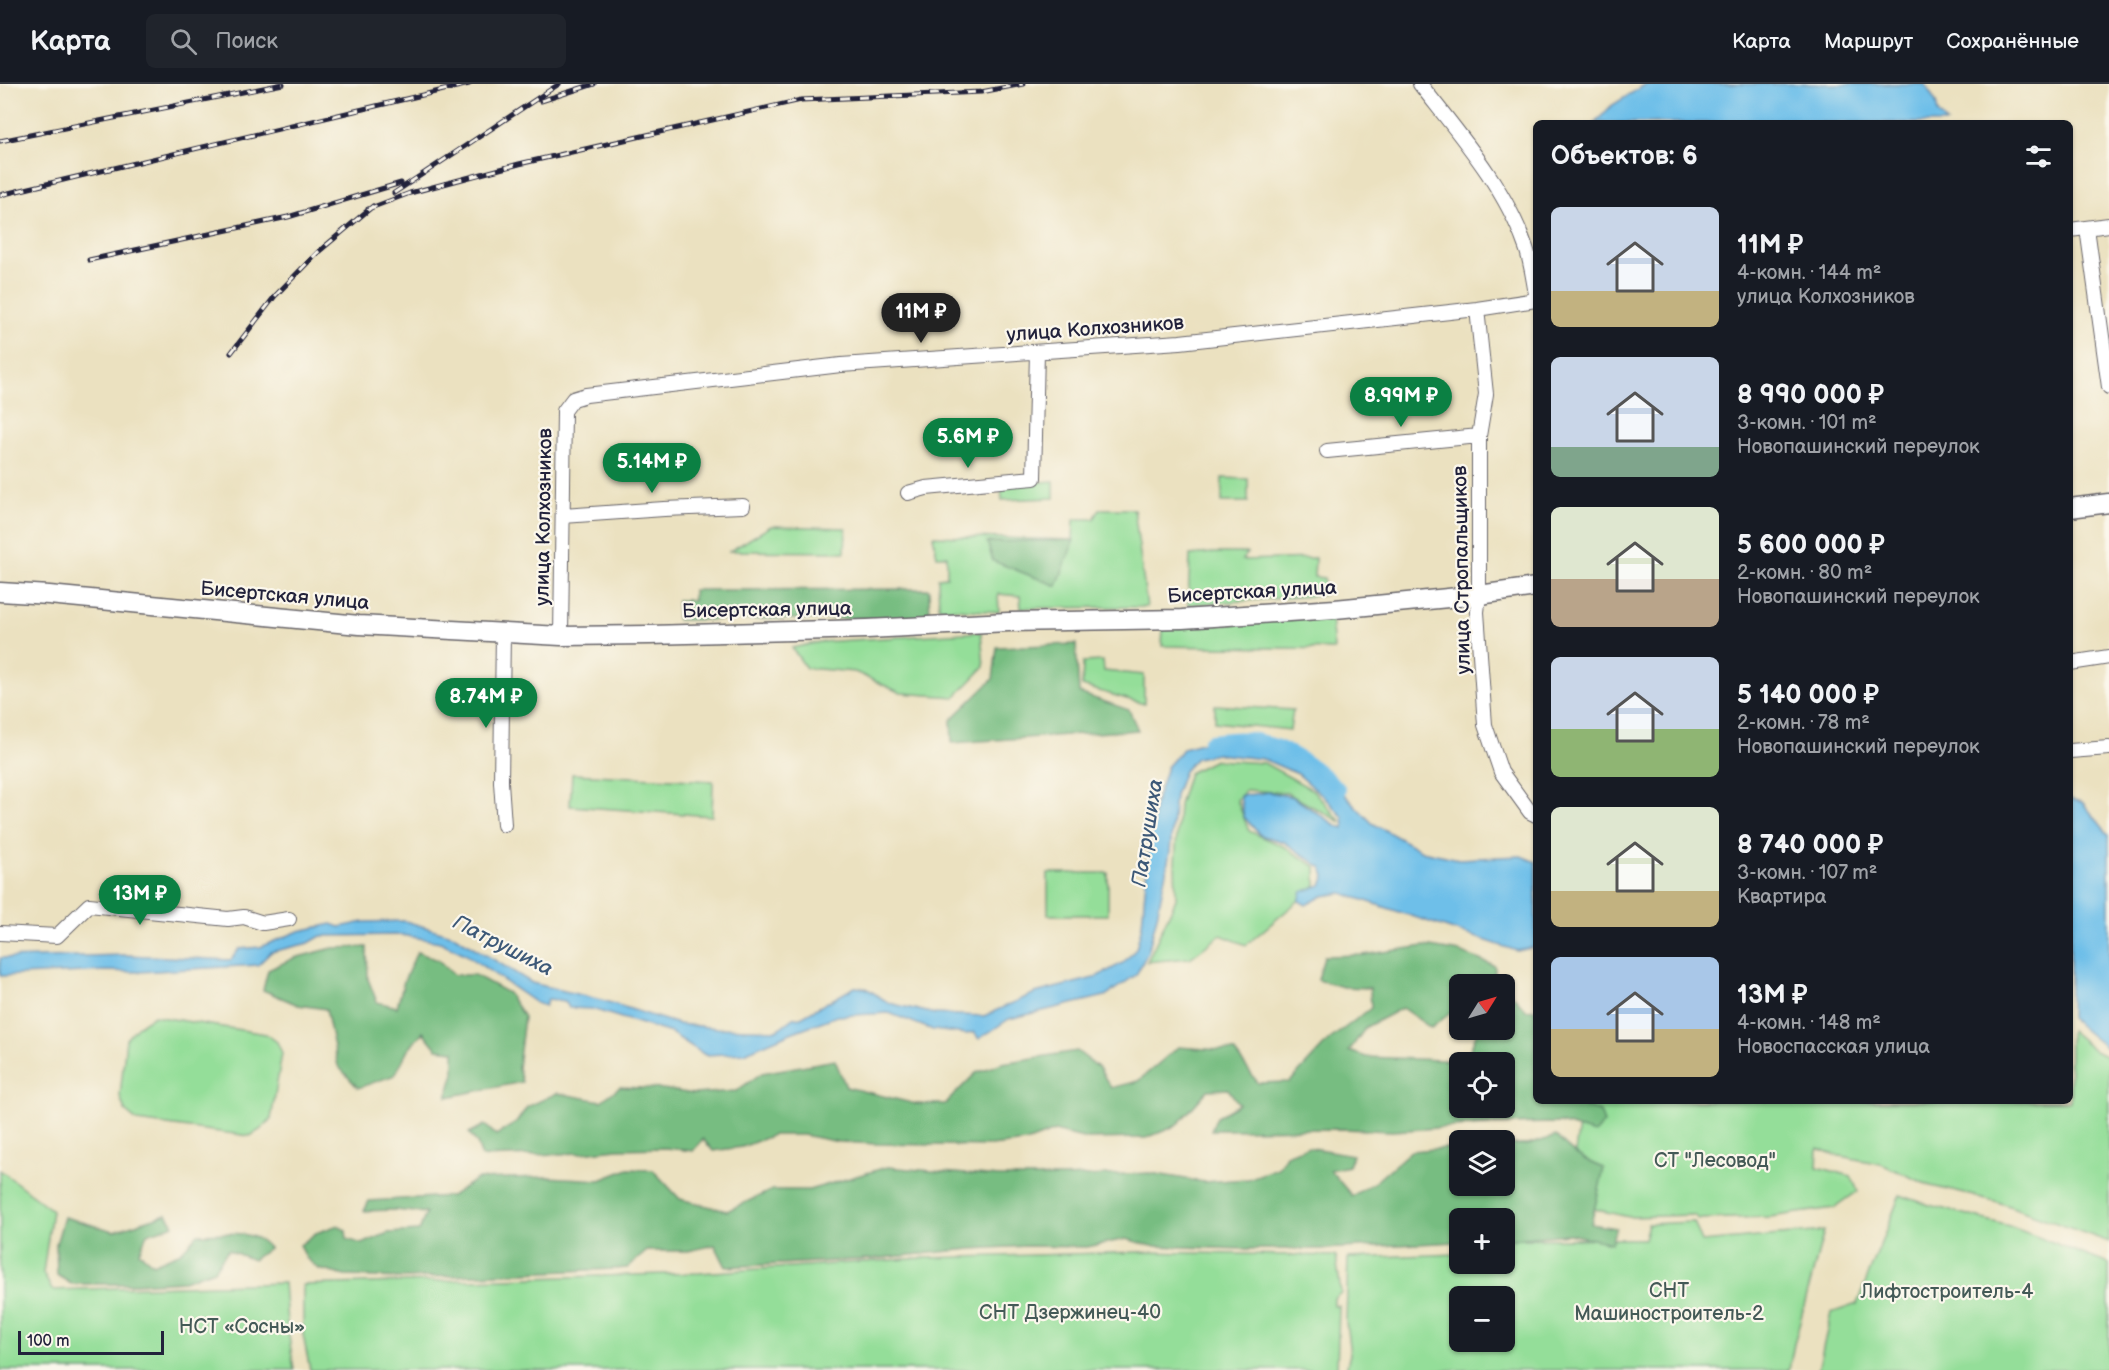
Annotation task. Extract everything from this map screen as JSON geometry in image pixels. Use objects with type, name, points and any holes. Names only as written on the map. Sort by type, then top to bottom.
[{"type":"main road","points":[[2073,508],[2109,502]]},
{"type":"main road","name":"Бисертская улица","points":[[0,592],[359,625],[561,636],[748,633],[1008,622],[1179,619],[1335,609],[1533,587]]},
{"type":"street","points":[[1420,84],[1500,193],[1526,247],[1533,280]]},
{"type":"street","points":[[2073,230],[2109,225]]},
{"type":"street","points":[[2087,228],[2109,387]]},
{"type":"street","name":"улица Колхозников","points":[[561,636],[564,411],[573,399],[586,395],[841,365],[1180,342],[1477,309],[1533,300]]},
{"type":"street","name":"улица Стропальщиков","points":[[1477,309],[1486,394],[1479,436],[1479,595],[1477,612],[1485,724],[1501,772],[1533,814]]},
{"type":"street","points":[[908,493],[926,488],[1034,478],[1037,352]]},
{"type":"street","points":[[1327,451],[1479,436]]},
{"type":"street","points":[[563,516],[743,506]]},
{"type":"street","points":[[503,632],[501,782],[504,825]]},
{"type":"street","points":[[2073,663],[2109,657]]},
{"type":"street","points":[[2073,751],[2109,748]]},
{"type":"street","points":[[0,933],[57,936],[89,905],[228,919],[244,917],[263,923],[289,919]]},
{"type":"green space","points":[[1222,478],[1248,479],[1248,502],[1222,502]]},
{"type":"green space","points":[[1054,481],[1054,498],[1002,500],[1001,485]]},
{"type":"green space","points":[[1100,509],[1134,509],[1147,607],[1021,608],[1020,596],[998,594],[999,612],[939,608],[938,578],[947,577],[947,556],[937,556],[933,536],[1073,540],[1074,519],[1094,519]]},
{"type":"green space","points":[[771,526],[846,528],[845,552],[730,551]]},
{"type":"green space","points":[[1074,540],[1057,586],[993,561],[987,542]]},
{"type":"green space","points":[[1248,553],[1242,560],[1315,558],[1314,577],[1324,578],[1324,595],[1188,605],[1190,555]]},
{"type":"green space","points":[[929,589],[930,618],[677,620],[677,600],[693,600],[693,590]]},
{"type":"green space","points":[[1331,616],[1334,649],[1162,646],[1163,629]]},
{"type":"green space","points":[[981,632],[984,667],[955,697],[901,693],[855,672],[806,668],[792,648],[820,642]]},
{"type":"green space","points":[[1076,644],[1079,693],[1129,710],[1138,730],[952,743],[951,720],[993,679],[997,647]]},
{"type":"green space","points":[[1103,661],[1104,671],[1144,675],[1144,704],[1082,686],[1083,662]]},
{"type":"green space","points":[[1215,705],[1293,710],[1290,730],[1215,722]]},
{"type":"green space","points":[[1215,760],[1264,763],[1313,790],[1341,822],[1287,793],[1246,790],[1237,800],[1249,831],[1285,847],[1316,867],[1316,886],[1246,945],[1221,935],[1190,958],[1147,962],[1176,899],[1175,862],[1179,805],[1189,773]]},
{"type":"green space","points":[[572,774],[713,781],[712,816],[570,806]]},
{"type":"green space","points":[[1048,873],[1108,873],[1108,915],[1048,915]]},
{"type":"green space","points":[[1424,946],[1460,952],[1495,966],[1495,974],[1449,974],[1449,1014],[1431,1028],[1402,1008],[1366,1027],[1349,1051],[1366,1057],[1449,1060],[1449,1118],[1515,1118],[1515,1052],[1469,1052],[1474,1040],[1515,1040],[1515,998],[1526,1010],[1533,1009],[1533,1104],[1580,1104],[1600,1112],[1604,1123],[1595,1133],[1560,1123],[1498,1124],[1392,1131],[1211,1130],[1217,1117],[1239,1104],[1228,1089],[1208,1090],[1176,1126],[1146,1138],[1087,1139],[1055,1131],[1026,1142],[991,1146],[877,1144],[839,1142],[803,1135],[773,1135],[742,1147],[713,1151],[703,1139],[693,1151],[666,1148],[617,1149],[581,1153],[482,1157],[477,1143],[469,1133],[485,1125],[496,1135],[516,1123],[527,1107],[557,1093],[601,1101],[620,1087],[663,1089],[694,1094],[736,1091],[762,1073],[835,1060],[846,1087],[916,1104],[945,1104],[976,1073],[1002,1063],[1077,1051],[1099,1068],[1111,1088],[1138,1081],[1178,1047],[1234,1051],[1258,1083],[1290,1082],[1329,1040],[1371,1008],[1370,988],[1343,987],[1318,980],[1324,956],[1363,955]]},
{"type":"green space","points":[[367,947],[368,979],[377,1002],[397,1007],[404,981],[417,952],[438,960],[454,975],[475,975],[508,993],[524,1017],[518,1068],[522,1082],[447,1097],[454,1073],[454,1051],[437,1049],[423,1032],[409,1048],[395,1075],[358,1088],[338,1066],[326,1009],[298,1005],[263,990],[268,970],[294,958],[333,948]]},
{"type":"green space","points":[[154,1016],[266,1034],[277,1042],[282,1053],[271,1119],[250,1136],[137,1121],[125,1111],[120,1096],[126,1039],[139,1025]]},
{"type":"green space","name":"СТ \"Лесовод\"","points":[[2073,1033],[2095,1051],[2109,1058],[2109,1242],[1995,1201],[1931,1186],[1881,1164],[1835,1155],[1818,1148],[1817,1167],[1851,1176],[1858,1191],[1834,1208],[1770,1217],[1699,1219],[1693,1215],[1629,1217],[1581,1206],[1572,1170],[1583,1104],[2073,1104]]},
{"type":"green space","points":[[1556,1136],[1578,1155],[1604,1168],[1591,1224],[1616,1228],[1611,1243],[1569,1234],[1515,1239],[1515,1208],[1449,1208],[1449,1243],[1321,1249],[1152,1246],[1126,1239],[1087,1247],[1027,1246],[971,1249],[871,1259],[726,1267],[715,1245],[688,1251],[647,1251],[627,1268],[405,1278],[345,1276],[319,1269],[306,1258],[300,1245],[316,1233],[338,1225],[346,1231],[347,1239],[362,1244],[388,1233],[419,1231],[426,1213],[394,1210],[364,1211],[369,1201],[451,1196],[477,1179],[547,1177],[600,1180],[628,1169],[653,1170],[680,1199],[727,1211],[772,1190],[809,1190],[887,1167],[999,1177],[1150,1173],[1204,1182],[1248,1179],[1278,1168],[1286,1155],[1307,1147],[1353,1155],[1349,1166],[1330,1170],[1352,1196],[1375,1182],[1411,1151],[1449,1148],[1449,1196],[1515,1196],[1515,1144],[1528,1145]]},
{"type":"green space","name":"НСТ «Сосны»","points":[[0,1170],[52,1210],[43,1273],[52,1290],[284,1283],[294,1370],[0,1370]]},
{"type":"green space","name":"Лифтостроитель-4","points":[[1900,1195],[2009,1226],[2109,1264],[2109,1370],[1818,1370],[1831,1313],[1857,1304]]},
{"type":"green space","points":[[167,1214],[174,1225],[147,1234],[139,1252],[153,1264],[181,1252],[198,1234],[246,1235],[255,1237],[269,1248],[253,1260],[228,1250],[214,1270],[184,1281],[71,1284],[57,1275],[56,1244],[64,1217],[114,1231]]},
{"type":"green space","name":"СНТ Машиностроитель-2","points":[[1694,1222],[1702,1242],[1824,1231],[1789,1370],[1346,1370],[1350,1354],[1346,1322],[1348,1258],[1449,1254],[1449,1274],[1515,1274],[1515,1239],[1644,1239],[1648,1224]]},
{"type":"green space","name":"СНТ Дзержинец-40","points":[[1142,1252],[1336,1256],[1341,1293],[1334,1298],[1334,1306],[1339,1306],[1337,1370],[310,1370],[303,1335],[303,1285],[699,1273],[923,1258]]},
{"type":"water","points":[[1646,84],[1925,84],[1936,102],[1938,113],[1944,120],[1598,120],[1611,106]]},
{"type":"water","points":[[1208,741],[1254,743],[1275,748],[1301,761],[1346,796],[1372,823],[1422,851],[1459,859],[1521,856],[1533,861],[1533,948],[1517,951],[1342,893],[1323,896],[1306,905],[1299,901],[1302,892],[1321,885],[1325,876],[1322,868],[1284,842],[1260,835],[1244,817],[1240,796],[1269,792],[1293,797],[1337,826],[1344,828],[1343,817],[1298,774],[1263,759],[1217,754],[1196,758],[1184,771],[1175,795],[1170,852],[1157,916],[1148,952],[1136,975],[1105,996],[1009,1019],[979,1039],[974,1032],[967,1034],[933,1030],[889,1013],[837,1016],[744,1053],[705,1055],[671,1033],[592,1009],[569,1008],[565,1001],[548,999],[545,1006],[536,1003],[465,954],[440,942],[402,935],[321,936],[309,943],[271,952],[258,965],[139,972],[105,971],[0,976],[0,958],[126,955],[231,960],[239,949],[260,947],[299,931],[332,924],[340,927],[364,922],[405,921],[455,936],[532,983],[605,1001],[678,1024],[777,1030],[793,1018],[801,1017],[855,987],[866,988],[889,1003],[935,1014],[984,1016],[1035,993],[1094,978],[1123,963],[1136,949],[1142,925],[1155,804],[1167,767],[1184,748]]},
{"type":"water","points":[[2073,800],[2082,802],[2109,835],[2109,1050],[2073,1020]]},
{"type":"waterway","name":"Патрушиха","points":[[1211,743],[1243,740],[1273,747],[1307,765],[1337,790]]},
{"type":"railway","points":[[0,141],[283,84]]},
{"type":"railway","points":[[0,195],[469,84]]},
{"type":"railway","points":[[394,193],[559,84]]},
{"type":"railway","points":[[541,101],[594,84]]},
{"type":"railway","points":[[368,209],[410,193],[519,164],[801,100],[981,92],[1023,84]]},
{"type":"railway","points":[[89,260],[288,217],[401,183]]},
{"type":"railway","points":[[231,353],[275,296],[317,253],[373,206]]}]
